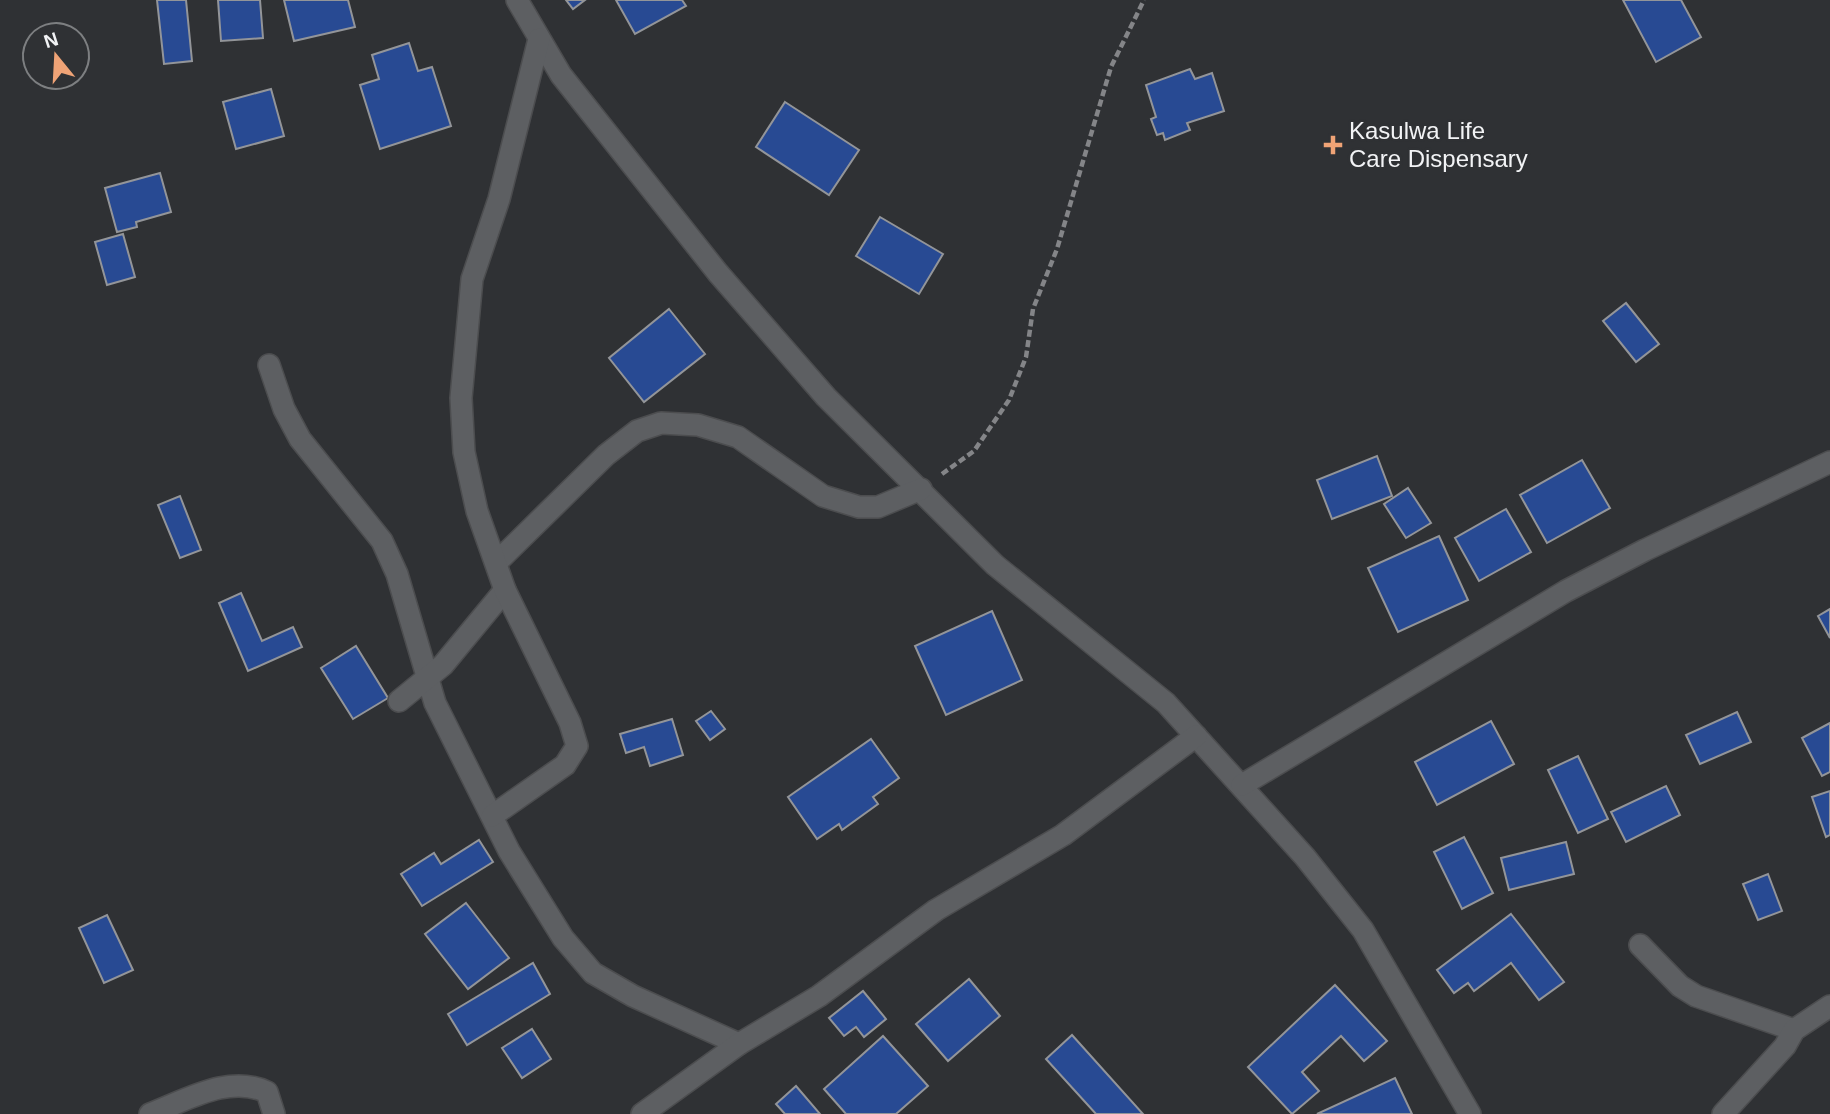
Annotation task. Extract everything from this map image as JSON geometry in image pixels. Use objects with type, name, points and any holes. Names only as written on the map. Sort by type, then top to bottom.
[{"type":"street","points":[[517,0],[561,75],[718,273],[826,397],[995,565],[1166,704],[1305,857],[1363,930],[1470,1114]]},
{"type":"street","points":[[492,816],[565,765],[578,746],[570,723],[505,590],[477,511],[464,452],[461,398],[472,279],[499,199],[539,40]]},
{"type":"street","points":[[269,365],[284,410],[300,439],[382,541],[397,574],[435,703],[492,816],[537,898],[563,938],[593,973],[633,996],[739,1044]]},
{"type":"street","points":[[496,563],[606,454],[637,431],[661,423],[698,425],[738,437],[824,496],[859,507],[878,507],[921,489]]},
{"type":"street","points":[[1242,785],[1566,591],[1645,550],[1830,462]]},
{"type":"street","points":[[399,701],[443,665],[505,590]]},
{"type":"street","points":[[642,1114],[739,1044],[818,996],[966,891],[1063,835],[1196,736]]},
{"type":"street","points":[[1640,945],[1680,986],[1696,996],[1794,1030]]},
{"type":"street","points":[[1723,1114],[1784,1046],[1794,1030],[1830,1006]]},
{"type":"street","points":[[150,1114],[233,1085],[252,1085],[267,1092],[274,1114]]},
{"type":"path","points":[[921,489],[974,451],[1009,400],[1026,357],[1033,309],[1057,249],[1111,68],[1144,0]]},
{"type":"building","points":[[157,0],[186,0],[192,61],[164,64]]},
{"type":"building","points":[[218,0],[260,0],[263,38],[221,41]]},
{"type":"building","points":[[284,0],[348,0],[355,27],[294,41]]},
{"type":"building","points":[[566,0],[585,0],[573,9]]},
{"type":"building","points":[[616,0],[682,0],[686,6],[635,34]]},
{"type":"building","points":[[1623,0],[1681,0],[1701,37],[1656,62]]},
{"type":"building","points":[[409,43],[418,71],[432,67],[451,126],[380,149],[360,85],[379,79],[372,55]]},
{"type":"building","points":[[1190,69],[1195,79],[1212,73],[1224,111],[1187,123],[1190,130],[1165,140],[1163,133],[1157,135],[1151,119],[1156,117],[1146,85]]},
{"type":"building","points":[[271,89],[284,136],[236,149],[223,102]]},
{"type":"building","points":[[785,102],[859,150],[829,195],[756,147]]},
{"type":"building","points":[[160,173],[171,212],[136,222],[137,227],[117,232],[105,188]]},
{"type":"building","points":[[880,217],[943,254],[919,294],[856,256]]},
{"type":"building","points":[[123,234],[135,277],[107,285],[95,242]]},
{"type":"building","points":[[1626,303],[1659,344],[1636,362],[1603,321]]},
{"type":"building","points":[[669,309],[705,354],[644,402],[609,358]]},
{"type":"building","points":[[1377,456],[1392,496],[1332,519],[1317,480]]},
{"type":"building","points":[[1582,460],[1610,508],[1547,543],[1520,495]]},
{"type":"building","points":[[1408,488],[1431,523],[1406,538],[1384,504]]},
{"type":"building","points":[[180,496],[201,550],[180,558],[158,505]]},
{"type":"building","points":[[1506,509],[1531,552],[1479,581],[1455,538]]},
{"type":"building","points":[[1439,536],[1468,600],[1398,632],[1368,568]]},
{"type":"building","points":[[241,593],[262,641],[293,627],[302,647],[248,671],[219,603]]},
{"type":"building","points":[[1830,609],[1830,638],[1818,616]]},
{"type":"building","points":[[992,611],[1022,680],[946,715],[915,646]]},
{"type":"building","points":[[356,646],[388,698],[353,719],[321,668]]},
{"type":"building","points":[[711,711],[725,729],[710,740],[696,721]]},
{"type":"building","points":[[1737,712],[1751,742],[1700,764],[1686,735]]},
{"type":"building","points":[[672,719],[683,755],[650,766],[644,747],[626,753],[620,734]]},
{"type":"building","points":[[1491,721],[1514,764],[1437,805],[1415,762]]},
{"type":"building","points":[[1830,723],[1830,772],[1822,776],[1802,738]]},
{"type":"building","points":[[871,739],[899,778],[873,797],[878,804],[842,830],[839,824],[817,839],[788,797]]},
{"type":"building","points":[[1578,756],[1608,819],[1578,833],[1548,770]]},
{"type":"building","points":[[1666,786],[1680,815],[1626,842],[1611,812]]},
{"type":"building","points":[[1830,791],[1830,835],[1826,837],[1812,797]]},
{"type":"building","points":[[1464,837],[1493,893],[1462,909],[1434,852]]},
{"type":"building","points":[[479,840],[493,862],[422,906],[401,874],[434,853],[441,864]]},
{"type":"building","points":[[1566,842],[1574,874],[1509,890],[1501,858]]},
{"type":"building","points":[[1768,874],[1782,911],[1758,920],[1743,884]]},
{"type":"building","points":[[466,903],[509,958],[468,989],[425,934]]},
{"type":"building","points":[[1511,914],[1564,982],[1539,1000],[1511,963],[1474,991],[1468,983],[1454,993],[1437,970]]},
{"type":"building","points":[[107,915],[133,970],[104,983],[79,928]]},
{"type":"building","points":[[533,963],[550,994],[467,1045],[448,1014]]},
{"type":"building","points":[[969,979],[1000,1016],[948,1061],[916,1024]]},
{"type":"building","points":[[1335,985],[1387,1041],[1364,1061],[1341,1036],[1302,1072],[1319,1091],[1292,1114],[1248,1067]]},
{"type":"building","points":[[863,991],[886,1019],[864,1037],[856,1027],[844,1036],[829,1018]]},
{"type":"building","points":[[532,1029],[551,1059],[522,1078],[502,1048]]},
{"type":"building","points":[[1072,1035],[1143,1114],[1096,1114],[1046,1059]]},
{"type":"building","points":[[883,1036],[928,1086],[896,1114],[846,1114],[824,1089]]},
{"type":"building","points":[[1395,1078],[1412,1114],[1317,1114]]},
{"type":"building","points":[[796,1086],[820,1114],[785,1114],[776,1104]]},
{"type":"place","name":"Kasulwa Life Care Dispensary","points":[[1333,145]]}]
